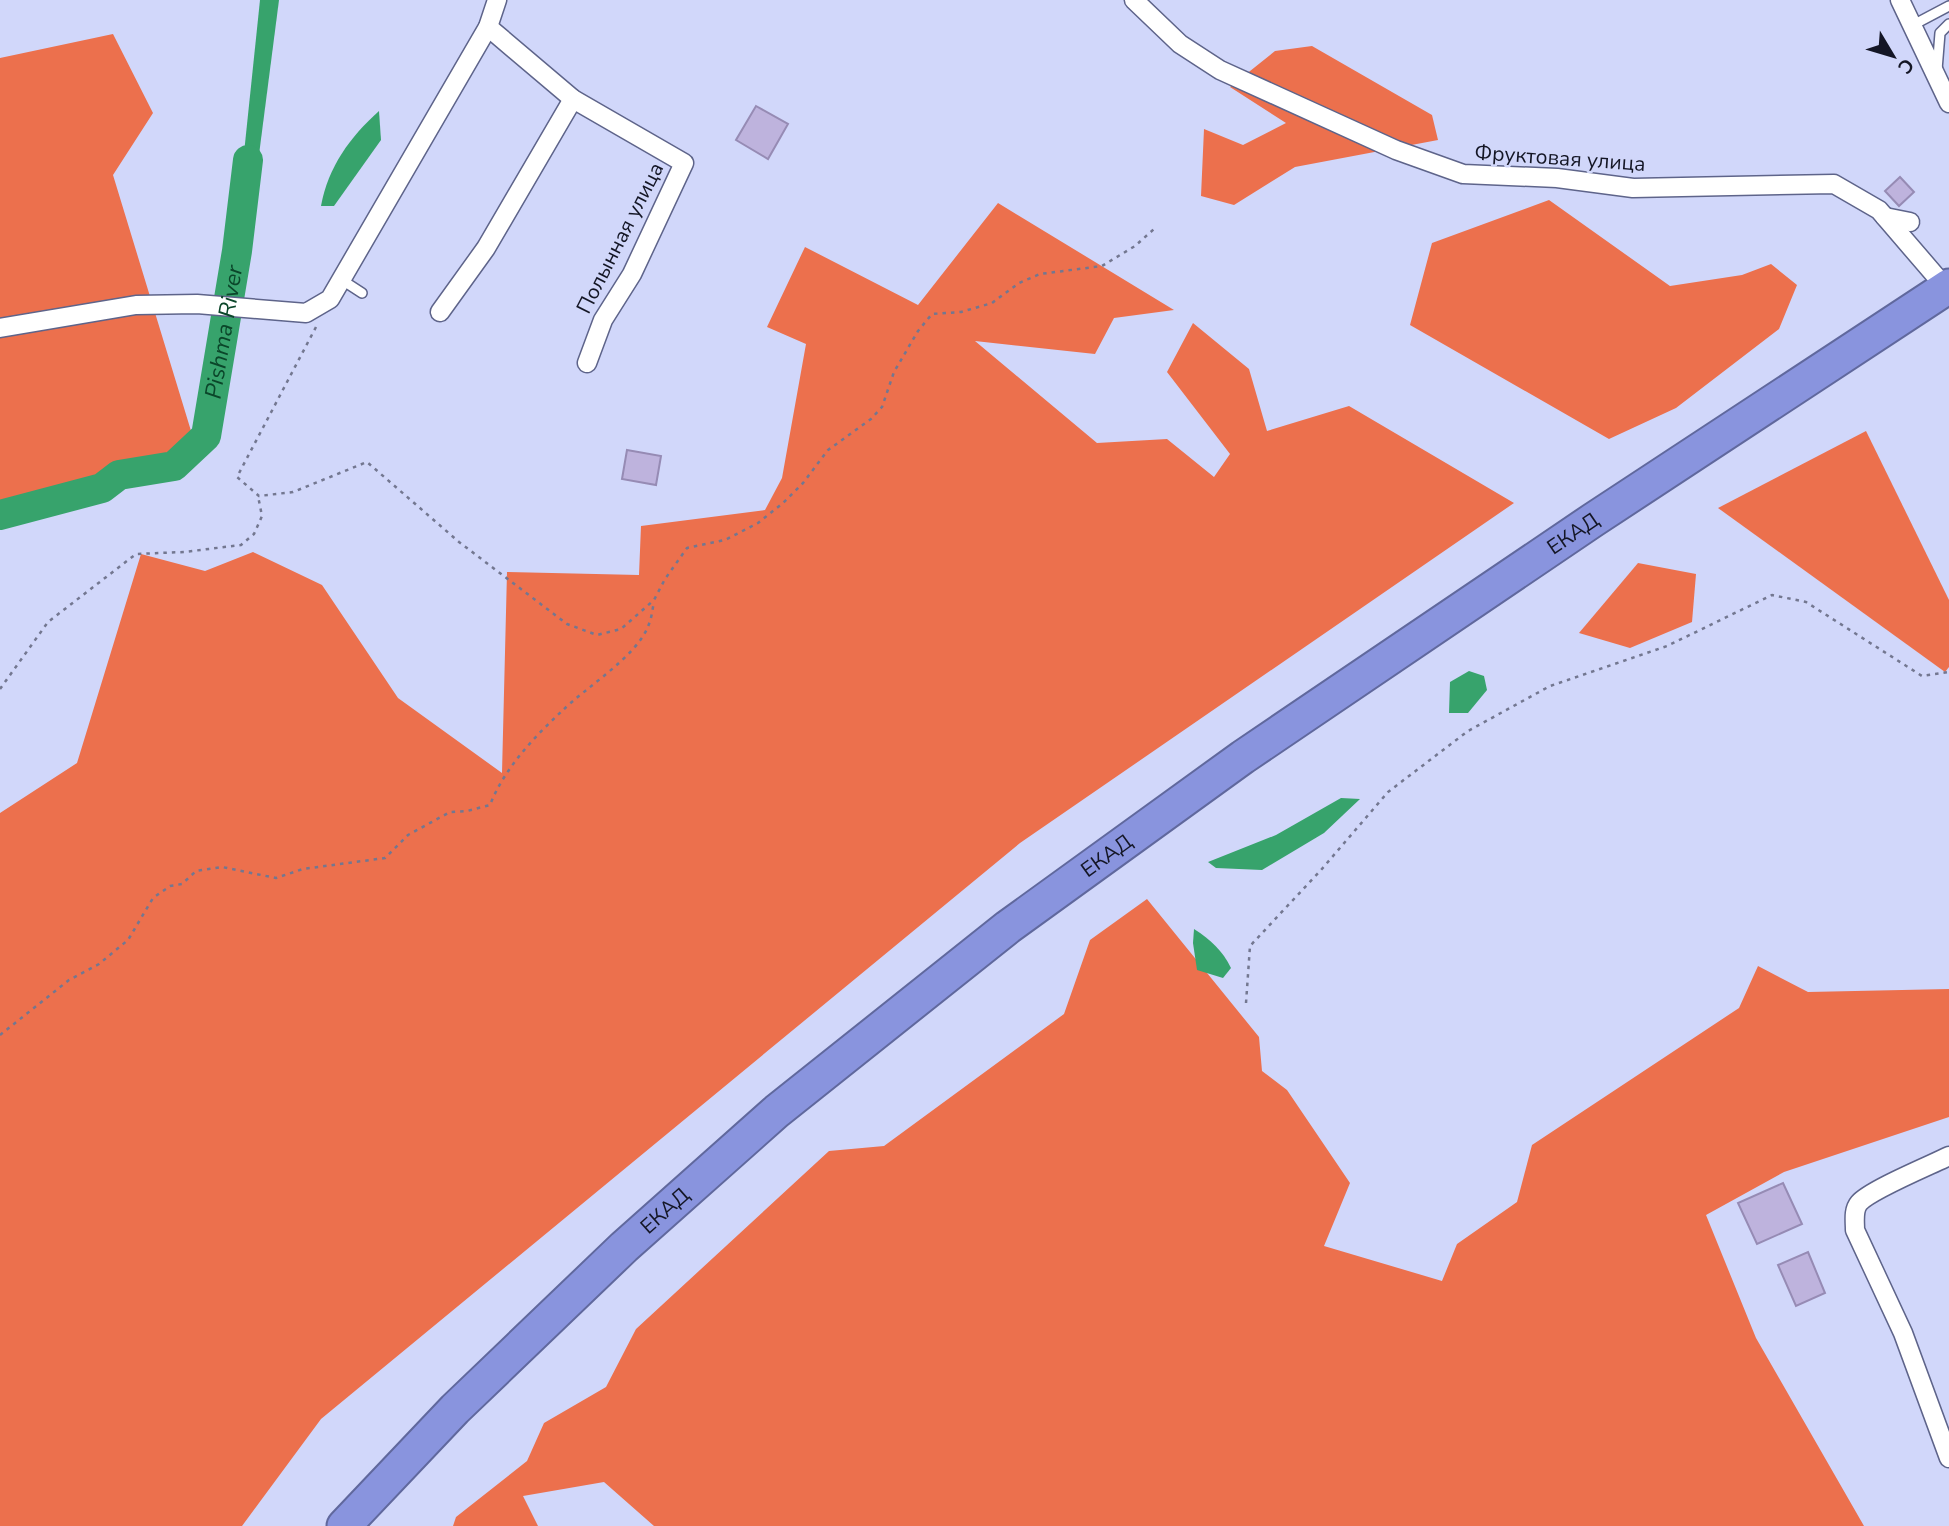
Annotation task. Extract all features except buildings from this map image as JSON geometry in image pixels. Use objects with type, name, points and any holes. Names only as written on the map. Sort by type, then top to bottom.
[{"type":"highway","name":"ЕКАД","points":[[344,1526],[455,1409],[624,1247],[777,1111],[1008,927],[1254,749],[1594,520],[1948,287]]},
{"type":"street","points":[[0,328],[136,304],[197,304],[306,313],[330,299],[488,27],[497,0]]},
{"type":"street","name":"Фруктовая улица","points":[[1134,0],[1180,44],[1220,70],[1396,150],[1463,174],[1557,178],[1633,188],[1834,184],[1879,210],[1948,287]]},
{"type":"street","points":[[1900,0],[1949,103]]},
{"type":"street","name":"Полынная улица","points":[[488,27],[573,99],[684,163],[632,274],[603,320],[587,363]]},
{"type":"street","points":[[440,312],[486,248],[573,99]]},
{"type":"street","points":[[1885,217],[1910,222]]},
{"type":"street","points":[[1949,1156],[1882,1188],[1859,1203],[1854,1215],[1855,1230],[1903,1334],[1949,1458]]},
{"type":"lane","points":[[1913,25],[1949,6]]},
{"type":"lane","points":[[1936,75],[1940,33],[1949,24]]},
{"type":"lane","points":[[342,280],[362,293]]},
{"type":"path","points":[[0,1035],[69,980],[109,956],[128,940],[153,898],[170,886],[182,884],[196,871],[222,867],[276,878],[303,869],[385,858],[408,835],[450,812],[490,805],[497,787],[516,761],[562,711],[629,653],[649,626],[654,600],[687,548],[724,540],[758,523],[803,483],[828,450],[871,419],[882,407],[894,372],[918,331],[932,314],[961,312],[992,303],[1019,283],[1040,274],[1102,266],[1135,246],[1154,229]]},
{"type":"path","points":[[0,689],[48,622],[136,554],[184,552],[241,545],[254,534],[262,516],[260,499],[237,477],[330,299]]},
{"type":"path","points":[[256,494],[293,492],[367,462],[459,542],[567,624],[597,635],[621,629],[654,600]]},
{"type":"path","points":[[1246,1003],[1250,946],[1321,870],[1388,792],[1468,731],[1550,686],[1667,646],[1772,595],[1806,602],[1922,676],[1949,672]]},
{"type":"shaded area","points":[[260,0],[279,0],[253,201],[239,201]]},
{"type":"shaded area","points":[[113,34],[153,113],[113,175],[195,444],[39,502],[0,513],[0,58]]},
{"type":"shaded area","points":[[1312,46],[1432,115],[1438,140],[1295,167],[1234,205],[1201,196],[1204,129],[1243,145],[1286,123],[1230,87],[1275,51]]},
{"type":"shaded area","points":[[379,111],[381,140],[334,206],[321,206],[329,178],[342,154],[359,131]]},
{"type":"shaded area","points":[[1549,200],[1670,286],[1742,275],[1771,264],[1797,285],[1779,329],[1676,408],[1609,439],[1410,325],[1432,243]]},
{"type":"shaded area","points":[[998,203],[1174,310],[1114,318],[1095,354],[975,341],[1097,443],[1167,439],[1214,477],[1230,454],[1167,372],[1193,323],[1249,369],[1267,431],[1349,406],[1514,503],[1020,843],[321,1419],[242,1526],[0,1526],[0,813],[77,763],[141,554],[205,571],[253,552],[322,585],[398,698],[502,773],[507,572],[639,575],[641,526],[765,510],[782,478],[806,344],[767,327],[805,247],[918,305]]},
{"type":"shaded area","points":[[1866,431],[1949,600],[1949,667],[1945,672],[1718,508]]},
{"type":"shaded area","points":[[1638,563],[1696,574],[1692,622],[1630,648],[1579,633]]},
{"type":"shaded area","points":[[1469,671],[1484,676],[1487,690],[1468,713],[1449,713],[1450,682]]},
{"type":"shaded area","points":[[1341,798],[1360,799],[1324,833],[1262,870],[1216,868],[1208,862],[1276,835]]},
{"type":"shaded area","points":[[1147,899],[1259,1037],[1262,1071],[1287,1090],[1350,1183],[1324,1246],[1442,1281],[1457,1244],[1517,1202],[1532,1145],[1739,1008],[1758,966],[1808,992],[1949,989],[1949,1117],[1784,1172],[1706,1215],[1756,1338],[1864,1526],[654,1526],[604,1482],[523,1496],[538,1526],[453,1526],[456,1517],[527,1461],[544,1423],[606,1387],[636,1329],[829,1151],[884,1146],[1064,1014],[1090,940]]},
{"type":"shaded area","points":[[1194,929],[1216,946],[1228,962],[1231,968],[1223,978],[1197,970]]},
{"type":"waterway","name":"Pishma River","points":[[0,515],[102,488],[119,475],[174,466],[206,436],[237,251],[248,160]]}]
